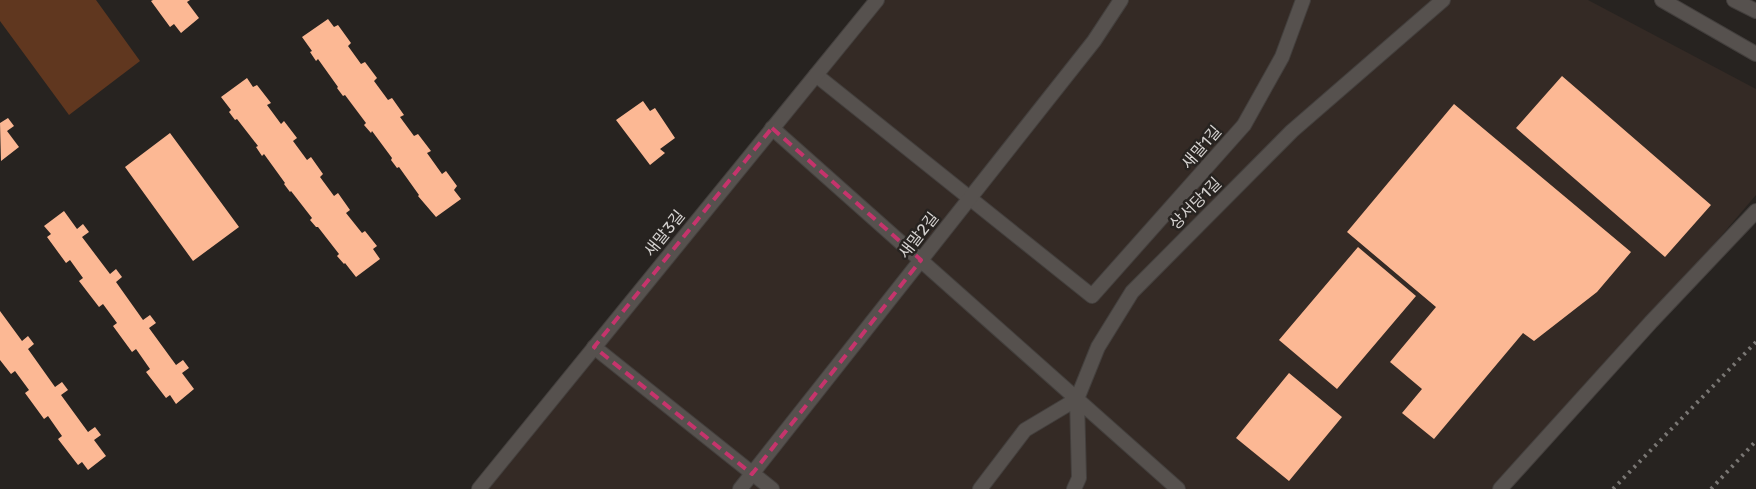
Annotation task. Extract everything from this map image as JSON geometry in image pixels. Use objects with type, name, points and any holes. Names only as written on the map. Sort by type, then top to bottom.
[{"type":"street","name":"새말3길","points":[[478,489],[877,0]]},
{"type":"street","name":"새말2길","points":[[740,489],[1094,41],[1121,0]]},
{"type":"street","name":"새말1길","points":[[970,198],[1092,296],[1244,125],[1282,57],[1303,0]]},
{"type":"street","name":"상서당1길","points":[[1074,489],[1079,478],[1077,399],[1098,347],[1132,292],[1292,131],[1443,0]]},
{"type":"street","points":[[1662,0],[1756,54]]},
{"type":"street","points":[[1734,0],[1756,11]]},
{"type":"street","points":[[816,75],[970,198]]},
{"type":"street","points":[[772,128],[1178,489]]},
{"type":"street","points":[[1500,489],[1651,322],[1756,212]]},
{"type":"street","points":[[594,347],[772,489]]},
{"type":"street","points":[[980,489],[1025,430],[1077,399]]},
{"type":"highlighted area","points":[[772,128],[921,260],[752,474],[594,347]]},
{"type":"shaded area","points":[[0,0],[96,0],[140,61],[69,115],[0,21]]},
{"type":"shaded area","points":[[877,0],[1588,0],[1756,89],[1756,195],[1506,489],[488,489]]},
{"type":"building","points":[[190,0],[187,2],[199,18],[181,33],[174,24],[170,27],[151,1]]},
{"type":"building","points":[[328,19],[334,27],[338,25],[351,43],[348,46],[361,64],[365,62],[377,78],[374,81],[388,100],[392,98],[404,115],[400,117],[414,136],[418,134],[431,151],[427,153],[442,174],[446,171],[457,186],[454,190],[461,199],[436,217],[418,196],[399,167],[397,168],[391,160],[392,158],[372,131],[371,133],[364,125],[366,123],[345,95],[343,96],[337,88],[318,59],[316,61],[310,52],[312,51],[302,37]]},
{"type":"building","points":[[1562,76],[1711,205],[1665,257],[1516,128]]},
{"type":"building","points":[[247,78],[253,87],[257,85],[271,103],[267,105],[281,124],[284,121],[297,138],[293,141],[307,160],[311,157],[323,174],[320,177],[334,196],[338,193],[350,210],[346,213],[362,233],[365,231],[377,246],[373,249],[380,259],[356,277],[337,256],[339,254],[318,227],[310,220],[312,218],[284,184],[264,154],[262,156],[256,147],[258,146],[237,119],[235,120],[229,112],[231,110],[221,97]]},
{"type":"building","points":[[643,101],[650,111],[655,108],[675,138],[660,149],[665,153],[650,165],[616,120]]},
{"type":"building","points":[[1454,104],[1631,252],[1597,292],[1534,341],[1523,333],[1434,439],[1402,413],[1422,389],[1390,362],[1436,307],[1347,232]]},
{"type":"building","points":[[8,118],[14,126],[7,131],[19,147],[1,161],[0,123]]},
{"type":"building","points":[[170,133],[239,227],[193,261],[125,167]]},
{"type":"building","points":[[64,211],[77,229],[83,224],[89,232],[82,237],[110,274],[116,269],[122,277],[116,282],[143,320],[150,315],[156,323],[149,328],[176,365],[183,360],[189,368],[182,373],[194,389],[176,404],[170,395],[166,398],[146,372],[150,369],[136,349],[132,352],[113,326],[117,323],[103,304],[99,307],[79,281],[83,278],[70,260],[66,263],[47,237],[51,234],[44,226]]},
{"type":"building","points":[[1358,247],[1416,296],[1337,389],[1279,340]]},
{"type":"building","points":[[0,311],[22,341],[28,336],[34,344],[28,349],[55,387],[62,382],[68,390],[61,395],[88,432],[95,427],[101,435],[94,440],[106,456],[88,470],[82,462],[78,465],[58,439],[62,436],[48,416],[44,419],[25,393],[29,390],[15,371],[11,374],[0,360]]},
{"type":"building","points":[[1289,373],[1342,417],[1289,481],[1236,438]]},
{"type":"railway","points":[[1613,489],[1756,342]]},
{"type":"railway","points":[[1711,489],[1756,441]]}]
